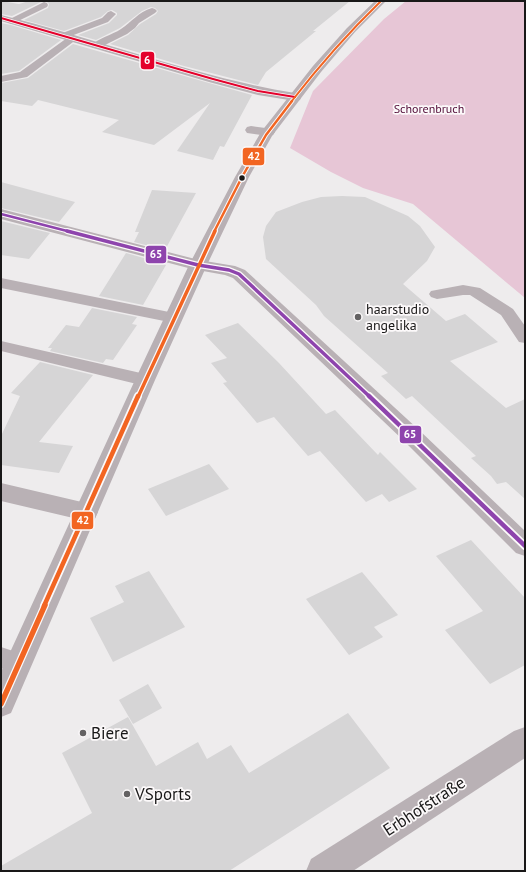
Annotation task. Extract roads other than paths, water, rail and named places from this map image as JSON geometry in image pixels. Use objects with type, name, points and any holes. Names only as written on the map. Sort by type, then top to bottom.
[{"type":"main road","points":[[1,704],[10,660],[86,512],[198,265],[242,177],[260,131],[296,97],[317,69],[377,1]]},
{"type":"street","points":[[6,20],[96,46],[216,77],[258,91],[296,97]]},
{"type":"street","points":[[1,214],[198,265],[219,268],[239,274],[389,414],[525,546]]},
{"type":"street","points":[[1,492],[86,512]]},
{"type":"street","name":"Erbhofstraße","points":[[323,871],[525,741]]},
{"type":"lane","points":[[6,20],[44,5]]},
{"type":"lane","points":[[96,46],[124,32],[132,26],[134,21],[152,11]]},
{"type":"lane","points":[[1,78],[23,75],[65,43],[67,38],[105,20],[107,16],[111,14]]},
{"type":"lane","points":[[1,283],[174,318]]},
{"type":"lane","points":[[437,294],[463,290],[474,291],[507,312],[525,338]]},
{"type":"lane","points":[[1,346],[145,380]]},
{"type":"place","name":"haarstudio angelika","points":[[358,317]]},
{"type":"place","name":"Biere","points":[[83,733]]},
{"type":"place","name":"VSports","points":[[127,794]]},
{"type":"park label","name":"Schorenbruch","points":[[429,109]]}]
